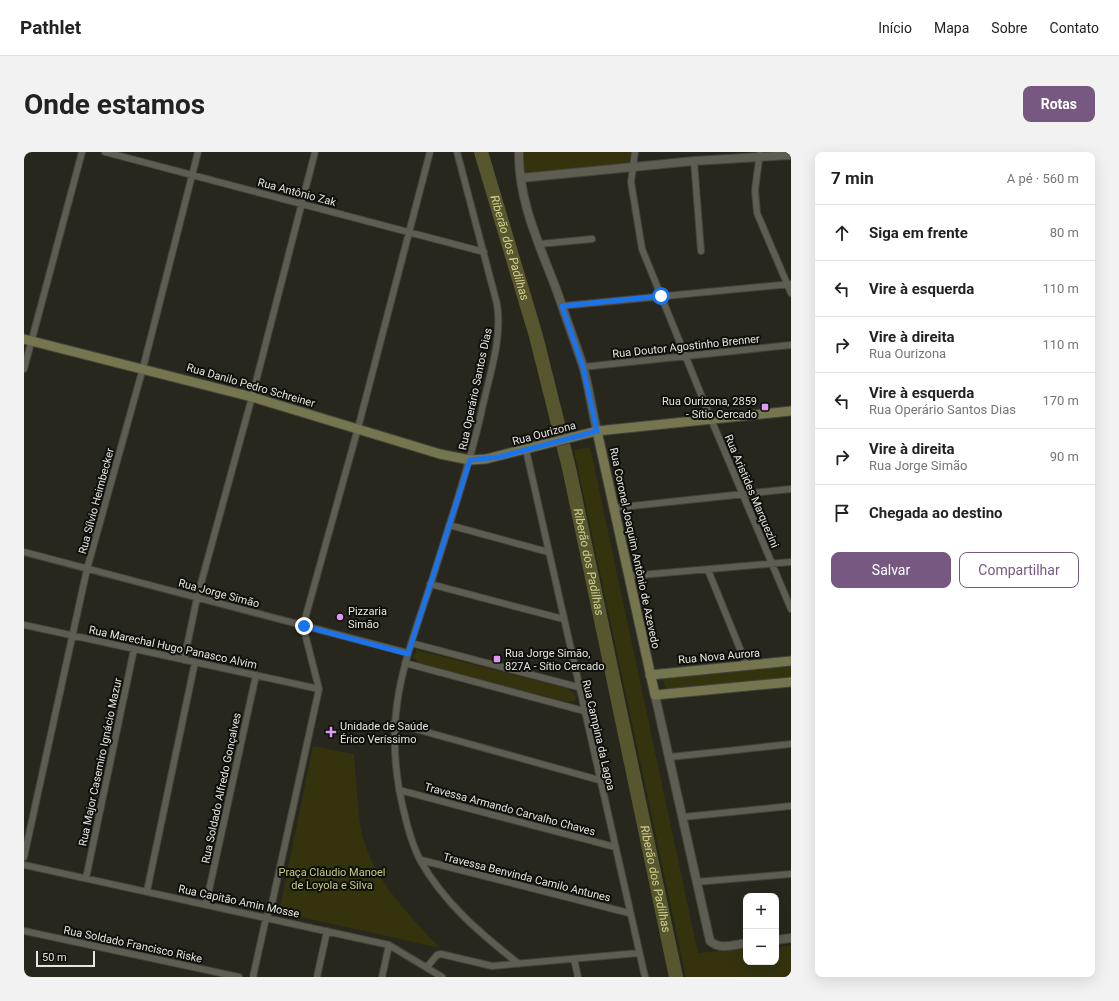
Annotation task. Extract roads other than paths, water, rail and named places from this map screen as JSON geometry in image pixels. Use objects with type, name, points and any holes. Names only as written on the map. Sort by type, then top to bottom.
[{"type":"main road","name":"Rua Danilo Pedro Schreiner","points":[[28,340],[252,396],[440,454],[470,460]]},
{"type":"main road","name":"Rua Ourizona","points":[[470,460],[499,457],[597,431],[791,411]]},
{"type":"main road","points":[[600,442],[606,434],[612,430]]},
{"type":"main road","name":"Rua Coronel Joaquim Antônio de Azevedo","points":[[597,431],[655,695]]},
{"type":"main road","name":"Rua Nova Aurora","points":[[650,675],[791,661]]},
{"type":"main road","points":[[655,695],[791,682]]},
{"type":"street","points":[[24,369],[28,340],[82,152]]},
{"type":"street","name":"Rua Antônio Zak","points":[[105,152],[484,252]]},
{"type":"street","name":"Rua Sílvio Heimbecker","points":[[24,857],[87,569],[143,368],[198,152]]},
{"type":"street","points":[[184,660],[196,598],[252,396],[316,152]]},
{"type":"street","points":[[253,977],[266,918],[270,908],[318,689],[304,626],[358,428],[430,152]]},
{"type":"street","name":"Rua Operário Santos Dias","points":[[457,152],[464,175],[472,216],[484,252],[497,304],[499,329],[470,460],[411,643],[399,686],[394,723],[394,748],[399,790],[408,828],[421,860],[442,891],[465,918],[519,964]]},
{"type":"street","name":"Rua Coronel Joaquim Antônio de Azevedo","points":[[519,152],[520,178],[528,217],[540,244],[583,367],[597,431]]},
{"type":"street","name":"Rua Aristides Marquezini","points":[[635,152],[631,182],[642,249],[710,419],[791,609]]},
{"type":"street","points":[[520,178],[633,168],[759,154],[791,155]]},
{"type":"street","points":[[759,154],[754,190],[757,213],[789,284],[791,293]]},
{"type":"street","points":[[694,161],[701,251]]},
{"type":"street","points":[[540,244],[592,239]]},
{"type":"street","points":[[562,306],[789,284]]},
{"type":"street","name":"Rua Doutor Agostinho Brenner","points":[[583,367],[791,344]]},
{"type":"street","name":"Rua Campina da Lagoa","points":[[526,450],[644,977]]},
{"type":"street","points":[[613,508],[791,489]]},
{"type":"street","points":[[449,525],[548,552]]},
{"type":"street","name":"Rua Jorge Simão","points":[[24,552],[408,654]]},
{"type":"street","points":[[629,576],[791,562]]},
{"type":"street","points":[[708,570],[747,666]]},
{"type":"street","points":[[430,584],[563,618]]},
{"type":"street","name":"Rua Marechal Hugo Panasco Alvim","points":[[24,625],[318,689]]},
{"type":"street","points":[[411,643],[578,687]]},
{"type":"street","name":"Rua Major Casemiro Ignácio Mazur","points":[[86,878],[134,649]]},
{"type":"street","points":[[146,891],[195,662]]},
{"type":"street","points":[[405,663],[584,711]]},
{"type":"street","name":"Rua Soldado Alfredo Gonçalves","points":[[206,904],[256,675]]},
{"type":"street","name":"Rua Coronel Joaquim Antônio de Azevedo","points":[[655,695],[710,941],[715,945],[722,946],[743,944]]},
{"type":"street","points":[[394,723],[599,780]]},
{"type":"street","points":[[670,757],[791,744]]},
{"type":"street","name":"Travessa Armando Carvalho Chaves","points":[[399,790],[615,847]]},
{"type":"street","points":[[683,817],[791,806]]},
{"type":"street","name":"Travessa Benvinda Camilo Antunes","points":[[421,860],[629,913]]},
{"type":"street","name":"Rua Capitão Amin Mosse","points":[[24,864],[389,944],[442,977]]},
{"type":"street","points":[[696,882],[791,874]]},
{"type":"street","name":"Rua Soldado Francisco Riske","points":[[24,931],[239,977]]},
{"type":"street","points":[[317,977],[326,931]]},
{"type":"street","points":[[779,940],[791,938]]},
{"type":"street","points":[[382,977],[389,944]]},
{"type":"street","points":[[427,967],[437,955],[440,954],[482,965],[519,964],[639,953]]},
{"type":"street","points":[[574,959],[578,977]]},
{"type":"waterway","name":"Riberão dos Padilhas","points":[[481,152],[536,336],[569,468],[676,977]]},
{"type":"place","name":"Rua Ourizona, 2859 - Sítio Cercado","points":[[765,407]]},
{"type":"place","name":"Pizzaria Simão","points":[[340,617]]},
{"type":"place","name":"Rua Jorge Simão, 827A - Sítio Cercado","points":[[497,659]]},
{"type":"place","name":"Unidade de Saúde Érico Veríssimo","points":[[331,732]]},
{"type":"park label","name":"Praça Cláudio Manoel de Loyola e Silva","points":[[332,878]]}]
